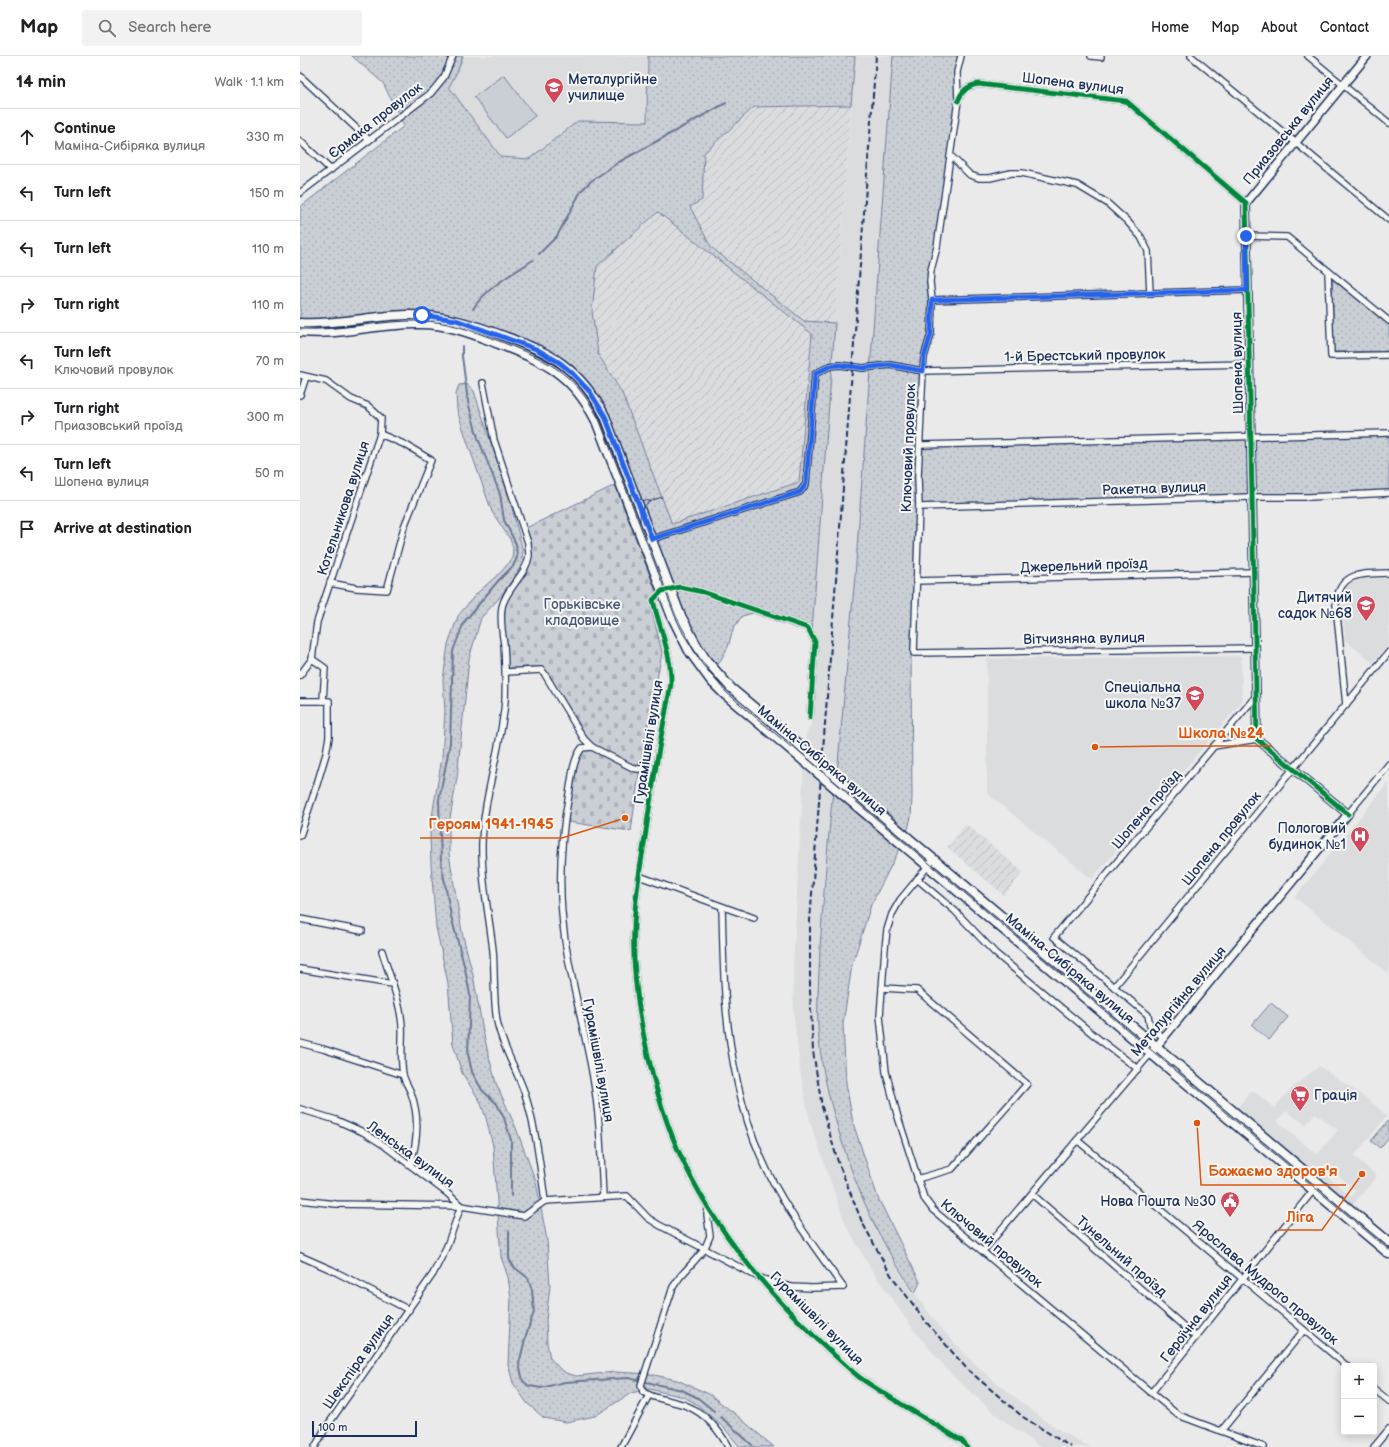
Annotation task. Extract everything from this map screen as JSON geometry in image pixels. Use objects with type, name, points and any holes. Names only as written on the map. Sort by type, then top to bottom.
[{"type":"main road","name":"Маміна-Сибіряка вулиця","points":[[300,323],[338,323],[404,315],[439,316],[472,325],[536,349],[548,355],[571,372],[586,387],[605,416],[670,588],[688,630],[700,651],[718,675],[740,696],[1389,1242]]},
{"type":"main road","name":"Маміна-Сибіряка вулиця","points":[[300,332],[319,333],[405,324],[438,325],[470,333],[532,357],[555,370],[570,383],[583,398],[596,420],[680,634],[704,671],[724,694],[1389,1254]]},
{"type":"street","name":"Єрмака провулок","points":[[300,193],[431,93],[444,77],[453,56]]},
{"type":"street","name":"Ключовий провулок","points":[[914,653],[919,507],[918,477],[921,445],[924,357],[931,334],[931,270],[937,247],[958,102],[957,72],[961,56]]},
{"type":"street","points":[[1091,56],[1101,58]]},
{"type":"street","points":[[1191,56],[1389,220]]},
{"type":"street","points":[[1308,56],[1389,123]]},
{"type":"street","name":"Приазовська вулиця","points":[[1246,203],[1367,56]]},
{"type":"street","points":[[300,76],[369,140]]},
{"type":"street","name":"Шопена вулиця","points":[[958,102],[960,95],[965,89],[971,85],[978,84],[1126,100],[1246,203],[1257,739]]},
{"type":"street","points":[[300,142],[331,170]]},
{"type":"street","points":[[950,156],[970,175],[979,178],[990,178],[1011,173],[1022,173],[1077,185],[1107,203],[1127,221],[1141,237],[1148,251],[1150,293]]},
{"type":"street","points":[[1246,236],[1287,237],[1389,321]]},
{"type":"street","points":[[1328,271],[1331,356],[1389,355]]},
{"type":"street","points":[[932,300],[1247,290]]},
{"type":"street","name":"1-й Брестський провулок","points":[[643,542],[800,492],[806,484],[815,374],[830,366],[839,365],[863,368],[890,365],[923,371],[1249,364]]},
{"type":"street","points":[[300,395],[303,376],[326,381],[351,399],[368,406],[381,418],[380,434],[406,445],[431,460],[404,527],[387,590],[356,588],[330,583]]},
{"type":"street","points":[[300,1200],[336,1204],[461,1206],[524,1216],[546,1201],[532,1117],[525,1093],[501,1036],[497,1021],[493,950],[483,867],[482,843],[484,816],[502,731],[506,672],[501,617],[502,607],[505,598],[526,566],[529,555],[528,543],[494,440],[483,383]]},
{"type":"street","points":[[921,445],[1389,433]]},
{"type":"street","name":"Котельникова вулиця","points":[[312,659],[317,622],[380,434]]},
{"type":"street","name":"Ракетна вулиця","points":[[919,507],[1252,497],[1309,497],[1389,493]]},
{"type":"street","name":"Джерельний проїзд","points":[[916,581],[1253,572]]},
{"type":"street","points":[[1346,705],[1336,604],[1337,594],[1342,584],[1351,577],[1361,574],[1389,573]]},
{"type":"street","points":[[662,591],[680,587],[703,592],[808,628],[815,642],[810,717]]},
{"type":"street","name":"Гурамішвілі вулиця","points":[[662,591],[653,600],[670,662],[671,684],[655,768],[639,876],[634,926],[635,977],[642,1025],[660,1103],[672,1136],[685,1165],[708,1206],[758,1277],[789,1312],[850,1370],[888,1396],[962,1441],[967,1447]]},
{"type":"street","name":"Вітчизняна вулиця","points":[[914,653],[1255,648]]},
{"type":"street","name":"Шопена провулок","points":[[1114,986],[1389,652]]},
{"type":"street","points":[[300,674],[312,659],[325,668],[323,701]]},
{"type":"street","points":[[506,672],[541,670],[584,739],[592,747],[633,768],[655,768]]},
{"type":"street","name":"Шопена проїзд","points":[[1114,986],[1054,937],[1256,696]]},
{"type":"street","points":[[300,701],[329,701],[329,737],[318,784],[301,825],[300,836]]},
{"type":"street","points":[[1214,746],[1257,739],[1348,814]]},
{"type":"street","name":"Гурамішвілі вулиця","points":[[592,747],[582,748],[577,755],[571,781],[563,840],[562,901],[565,940],[595,1094],[601,1152],[603,1198]]},
{"type":"street","name":"Металургійна вулиця","points":[[983,1251],[1164,1038],[1389,764]]},
{"type":"street","name":"Ключовий провулок","points":[[934,859],[900,900],[892,914],[887,930],[880,1016],[886,1072],[897,1114],[924,1198],[933,1210],[1178,1415],[1264,1447]]},
{"type":"street","points":[[639,876],[754,918]]},
{"type":"street","points":[[917,879],[955,911],[995,953],[1100,1040],[1138,1069]]},
{"type":"street","points":[[722,907],[728,1028],[746,1118],[761,1158],[776,1188],[793,1216],[843,1288],[792,1287],[777,1284],[758,1277]]},
{"type":"street","points":[[300,919],[362,931]]},
{"type":"street","points":[[382,951],[402,1024],[403,1075],[411,1092],[416,1110],[418,1128],[416,1147],[410,1165]]},
{"type":"street","points":[[300,969],[392,984]]},
{"type":"street","points":[[1114,986],[1148,1015],[1150,1026],[1164,1038]]},
{"type":"street","points":[[882,988],[916,990],[1027,1084],[952,1169],[917,1179]]},
{"type":"street","points":[[300,1043],[323,1048],[403,1075]]},
{"type":"street","name":"Ленська вулиця","points":[[300,1109],[336,1120],[363,1132],[385,1146],[447,1193],[461,1206]]},
{"type":"street","name":"Ярослава Мудрого провулок","points":[[1077,1140],[1343,1363]]},
{"type":"street","name":"Героїчна вулиця","points":[[1151,1393],[1319,1183]]},
{"type":"street","name":"Тунельний проїзд","points":[[1032,1194],[1196,1336]]},
{"type":"street","name":"Гурамішвілі вулиця","points":[[546,1201],[627,1196],[648,1218],[658,1225],[758,1277]]},
{"type":"street","name":"Шекспіра вулиця","points":[[314,1447],[433,1274],[447,1246],[461,1206]]},
{"type":"street","name":"Гурамішвілі вулиця","points":[[649,1396],[643,1392],[641,1385],[643,1375],[673,1287],[704,1250],[710,1236],[707,1216],[708,1206]]},
{"type":"street","name":"Шекспіра вулиця","points":[[300,1256],[332,1270],[408,1310]]},
{"type":"street","points":[[1221,1431],[1304,1330]]},
{"type":"street","points":[[1377,1391],[1389,1401]]},
{"type":"street","points":[[621,1447],[649,1396],[687,1406],[696,1410],[722,1434],[728,1447]]},
{"type":"street","points":[[1374,1447],[1389,1429]]},
{"type":"shaded area","name":"Металургійне училище","points":[[463,56],[648,56],[647,122],[578,121],[529,159],[501,157],[448,87],[457,72]]},
{"type":"shaded area","points":[[855,56],[893,56],[855,576],[837,774],[805,747],[806,734],[812,722],[818,642],[812,630]]},
{"type":"shaded area","points":[[851,105],[835,323],[804,321],[711,247],[689,207],[702,200],[704,153],[754,107]]},
{"type":"shaded area","points":[[658,212],[812,334],[799,482],[672,524],[622,393],[598,354],[592,311],[597,266]]},
{"type":"shaded area","name":"Дитячий садок №68","points":[[1389,578],[1389,644],[1373,663],[1345,640],[1342,595],[1346,587],[1353,582],[1362,579]]},
{"type":"shaded area","points":[[1241,656],[1242,701],[1092,879],[987,793],[987,659]]},
{"type":"shaded area","points":[[804,764],[833,789],[821,923],[818,1006],[819,1041],[824,1076],[834,1115],[857,1185],[900,1273],[939,1326],[989,1377],[1040,1417],[1064,1433],[1090,1447],[1040,1447],[994,1413],[953,1376],[916,1333],[872,1271],[845,1223],[810,1122],[801,1076],[794,1018],[793,968]]},
{"type":"shaded area","name":"Пологовий будинок №1","points":[[1389,782],[1389,974],[1295,897]]},
{"type":"shaded area","points":[[966,824],[1023,872],[1004,895],[947,847]]},
{"type":"shaded area","points":[[1319,1066],[1370,1101],[1387,1116],[1354,1156],[1377,1176],[1351,1207],[1236,1109],[1251,1091],[1256,1093],[1274,1108],[1289,1091]],"holes":[[[1286,1111],[1306,1125],[1315,1113],[1338,1130],[1317,1155],[1277,1121]],[[1325,1164],[1356,1190],[1351,1197],[1320,1170]]]},
{"type":"green space","points":[[352,56],[463,56],[449,87],[501,157],[529,159],[578,121],[647,122],[648,56],[855,56],[851,105],[754,107],[704,153],[702,200],[690,207],[711,247],[804,321],[835,323],[812,630],[796,628],[753,613],[742,616],[733,629],[728,647],[716,668],[699,644],[683,613],[607,415],[573,370],[457,317],[300,320],[300,207],[404,126],[383,83]],"holes":[[[658,212],[812,334],[799,482],[672,524],[622,393],[598,354],[592,311],[597,266]]]},
{"type":"green space","points":[[893,56],[958,56],[956,101],[935,247],[928,269],[927,282],[930,301],[928,334],[920,372],[918,448],[1389,436],[1389,491],[916,505],[911,653],[912,798],[911,817],[907,833],[837,774],[855,576]]},
{"type":"green space","points":[[504,75],[535,116],[506,138],[474,97]]},
{"type":"green space","points":[[1332,279],[1389,325],[1389,351],[1334,352]]},
{"type":"green space","points":[[467,384],[474,391],[511,504],[523,551],[520,568],[501,596],[481,618],[469,659],[457,778],[449,824],[449,854],[462,932],[473,975],[489,1057],[496,1083],[516,1128],[536,1182],[547,1240],[550,1286],[546,1320],[547,1343],[550,1358],[566,1373],[576,1376],[615,1372],[650,1374],[677,1380],[709,1394],[774,1447],[740,1447],[725,1429],[698,1405],[684,1397],[649,1389],[631,1393],[595,1416],[566,1422],[544,1418],[527,1403],[513,1383],[508,1364],[511,1298],[508,1277],[501,1257],[493,1146],[480,1101],[462,1073],[453,1044],[448,983],[436,927],[431,865],[430,832],[442,758],[445,711],[443,680],[448,644],[458,616],[476,594],[501,572],[512,559],[513,548],[510,539],[492,512],[457,410],[456,393],[459,385]]},
{"type":"green space","name":"Горьківське кладовище","points":[[615,485],[657,594],[651,607],[662,653],[640,766],[631,831],[568,822],[570,802],[579,757],[584,751],[592,749],[593,745],[546,671],[538,667],[508,669],[504,629],[506,602],[529,566],[531,560],[531,547],[526,528]]},
{"type":"green space","points":[[833,789],[901,846],[871,905],[852,965],[843,1024],[846,1083],[853,1123],[878,1198],[920,1282],[915,1293],[890,1254],[861,1196],[839,1132],[822,1063],[818,1029],[818,995],[820,949]]},
{"type":"green space","points":[[1271,1003],[1288,1017],[1269,1040],[1252,1025]]},
{"type":"green space","points":[[1389,1120],[1389,1137],[1380,1148],[1371,1141]]},
{"type":"waterway","points":[[539,254],[557,236],[581,191],[591,181],[619,162],[726,103]]},
{"type":"waterway","points":[[473,309],[478,301],[492,288],[533,260]]},
{"type":"waterway","points":[[462,346],[468,402],[478,438],[500,494],[504,520],[516,544],[517,558],[513,566],[498,581],[464,622],[453,651],[450,743],[439,800],[441,862],[451,916],[465,969],[470,995],[468,1054],[472,1072],[482,1090],[497,1104],[504,1118],[511,1140],[511,1196]]},
{"type":"waterway","points":[[509,1231],[509,1259],[514,1267],[528,1278],[532,1290],[534,1312],[526,1335],[519,1364],[523,1381],[529,1386],[541,1388],[565,1382],[628,1378],[682,1390],[698,1398],[714,1411]]},
{"type":"waterway","points":[[721,1417],[752,1445]]},
{"type":"tram line","points":[[300,329],[330,328],[406,321],[431,321],[476,332],[494,339],[542,360],[567,377],[589,402],[599,419],[675,616],[683,633],[702,664],[726,692],[1389,1250]]},
{"type":"tram line","points":[[631,494],[644,501],[650,501]]},
{"type":"tram line","points":[[640,522],[641,512],[645,505],[662,497]]},
{"type":"railway","points":[[876,56],[810,920],[810,991],[813,1051],[822,1107],[838,1162],[862,1222],[891,1275],[927,1323],[967,1369],[1023,1417],[1071,1447]]},
{"type":"cycle path","points":[[958,101],[961,94],[965,90],[978,84],[1126,101],[1246,203],[1257,739],[1348,814]]},
{"type":"cycle path","points":[[810,717],[815,642],[808,628],[703,592],[680,587],[662,591],[653,600],[667,652],[671,673],[671,684],[660,741],[638,882],[634,955],[637,996],[641,1023],[656,1086],[671,1134],[678,1150],[697,1189],[711,1212],[758,1277],[813,1335],[859,1377],[962,1441],[967,1447]]},
{"type":"place","name":"Металургійне училище","points":[[554,104]]},
{"type":"place","name":"Дитячий садок №68","points":[[1366,622]]},
{"type":"place","name":"Спеціальна школа №37","points":[[1195,712]]},
{"type":"place","name":"Школа №24","points":[[1095,747]]},
{"type":"place","name":"Героям 1941-1945","points":[[625,818]]},
{"type":"place","name":"Пологовий будинок №1","points":[[1360,853]]},
{"type":"place","name":"Грація","points":[[1300,1112]]},
{"type":"place","name":"Бажаємо здоров'я","points":[[1197,1123]]},
{"type":"place","name":"Ліга","points":[[1362,1174]]},
{"type":"place","name":"Нова Пошта №30","points":[[1230,1218]]},
{"type":"route","points":[[422,315],[439,316],[456,320],[536,349],[560,363],[581,381],[590,392],[605,416],[652,539],[800,492],[806,484],[815,374],[830,366],[839,365],[863,368],[890,365],[923,371],[924,357],[931,334],[932,300],[1247,290],[1246,236]]}]
